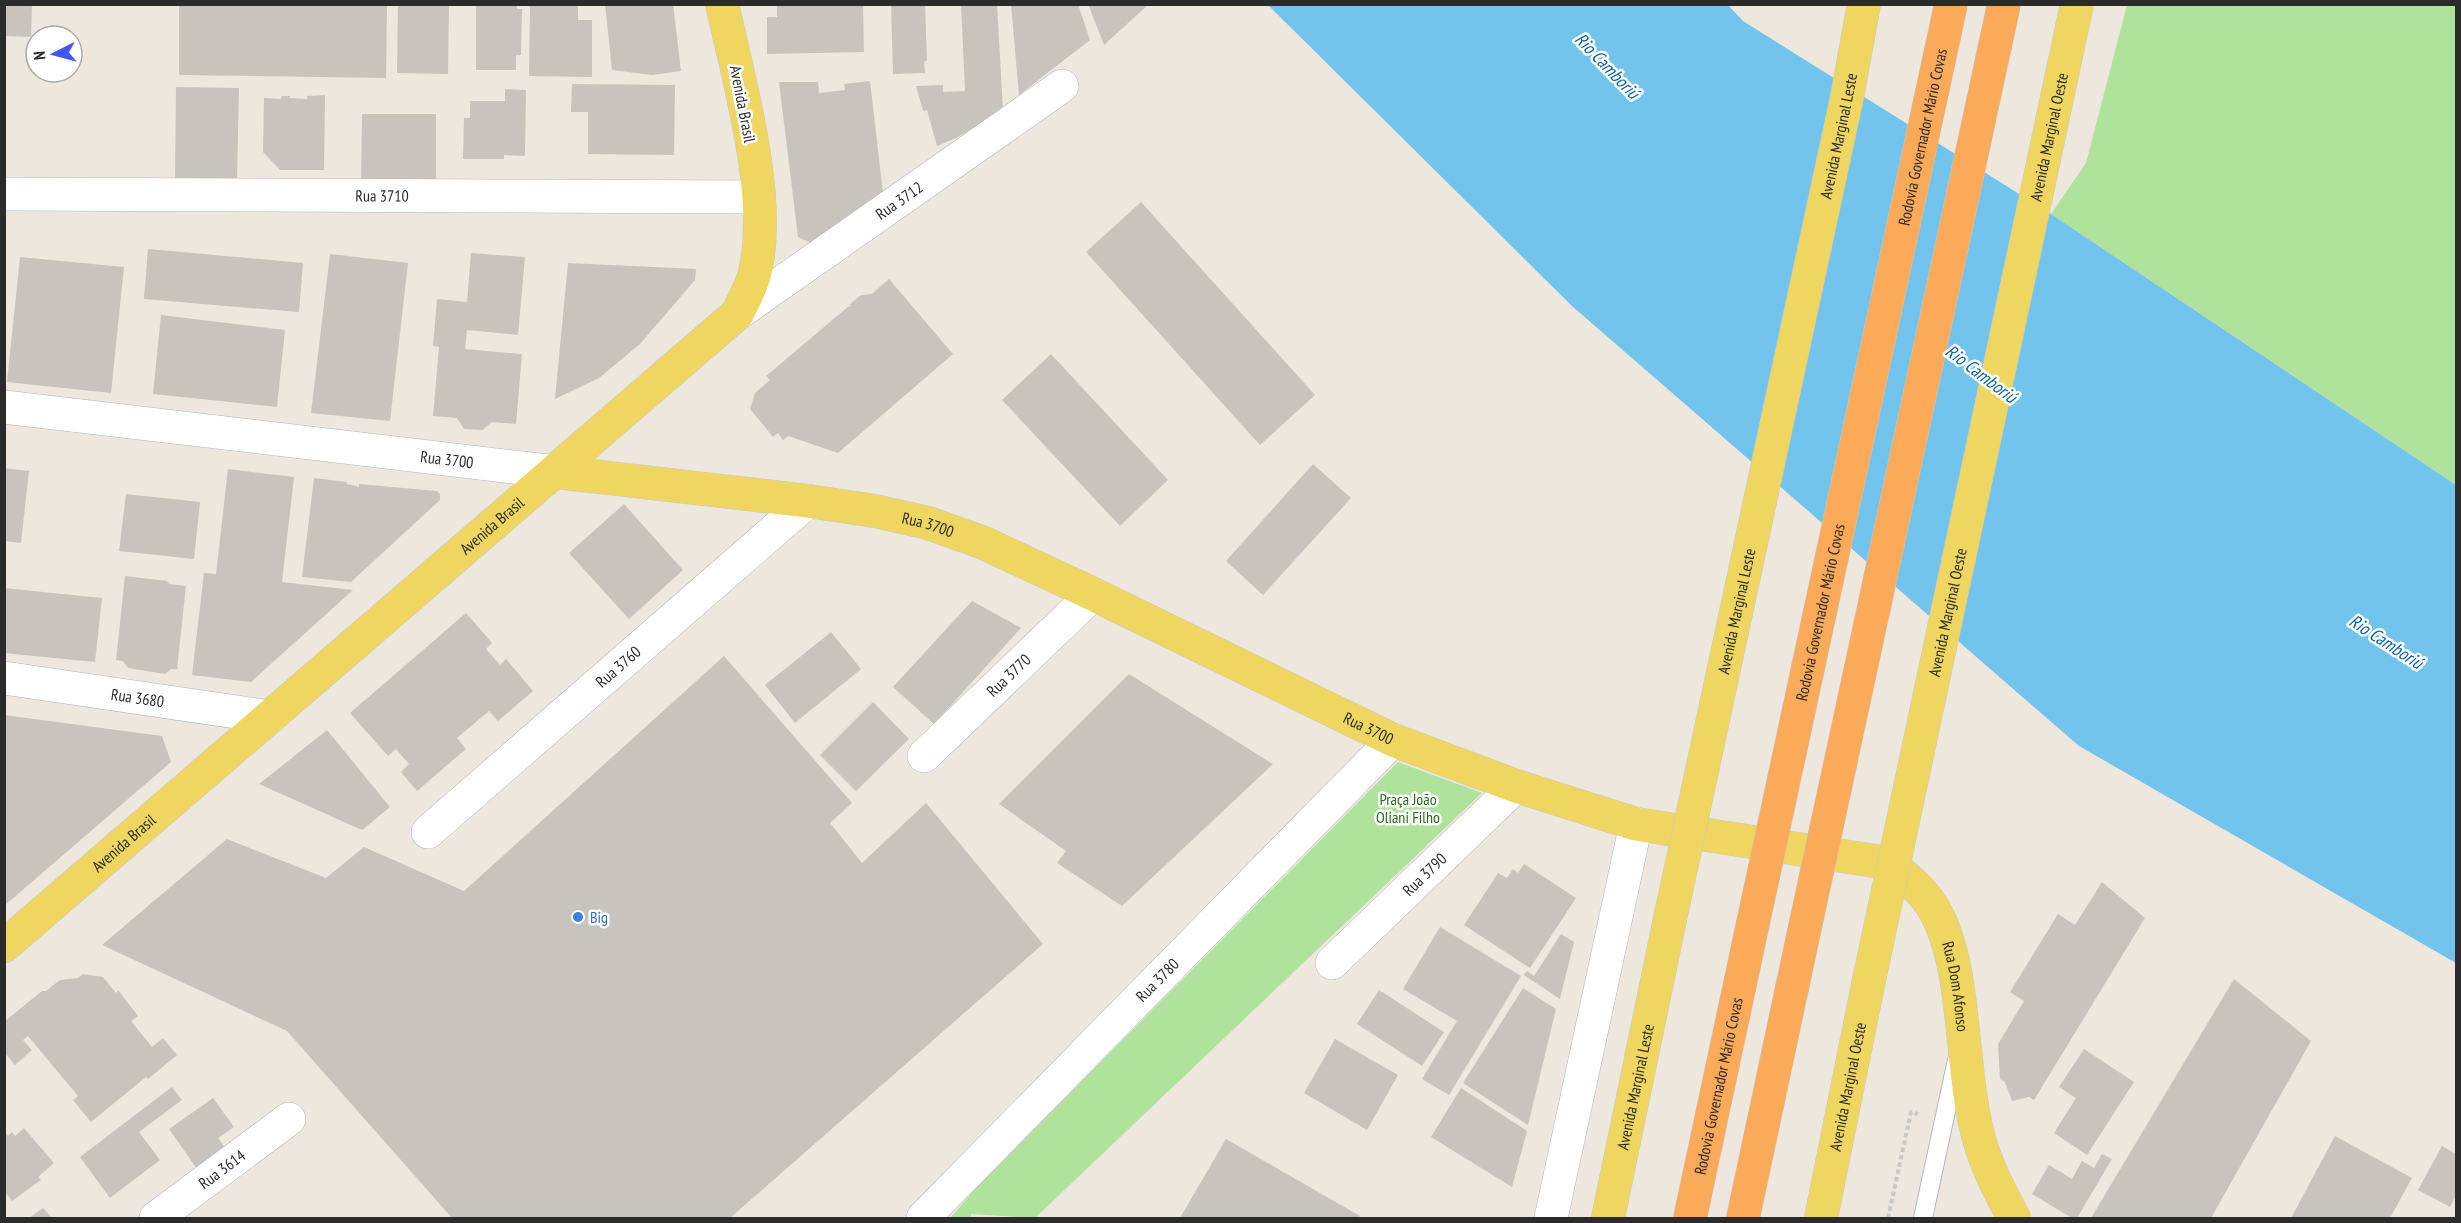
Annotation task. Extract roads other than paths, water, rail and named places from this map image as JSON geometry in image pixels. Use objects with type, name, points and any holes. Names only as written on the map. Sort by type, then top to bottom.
[{"type":"highway","name":"Rodovia Governador Mário Covas","points":[[1690,1218],[1951,4]]},
{"type":"highway","points":[[1743,1218],[2004,4]]},
{"type":"main road","name":"Avenida Brasil","points":[[4,946],[737,314],[754,277],[760,238],[752,145],[722,4]]},
{"type":"main road","name":"Avenida Marginal Leste","points":[[1608,1218],[1847,97],[1864,4]]},
{"type":"main road","name":"Avenida Marginal Oeste","points":[[1821,1218],[1869,980],[2077,4]]},
{"type":"main road","name":"Rua 3700","points":[[556,471],[808,501],[875,511],[928,523],[984,543],[1393,740],[1516,786],[1636,824],[1796,849]]},
{"type":"main road","name":"Rua Dom Afonso","points":[[1796,849],[1888,863],[1915,884],[1935,910],[1947,938],[1968,1087],[1977,1132],[1994,1182],[2014,1218]]},
{"type":"street","name":"Rua 3712","points":[[737,314],[1062,87]]},
{"type":"street","name":"Rua 3710","points":[[4,194],[758,197]]},
{"type":"street","name":"Rua 3700","points":[[4,407],[556,471]]},
{"type":"street","name":"Rua 3760","points":[[428,832],[808,501]]},
{"type":"street","name":"Rua 3770","points":[[924,756],[1093,594]]},
{"type":"street","name":"Rua 3680","points":[[4,678],[270,717]]},
{"type":"street","name":"Rua 3780","points":[[923,1218],[1393,740]]},
{"type":"street","name":"Rua 3790","points":[[1332,963],[1516,786]]},
{"type":"street","points":[[1551,1218],[1636,824]]},
{"type":"street","name":"Rua 3614","points":[[156,1218],[289,1119]]},
{"type":"lane","points":[[1923,1218],[1962,1035]]},
{"type":"water","name":"Rio Camboriú","points":[[1268,5],[1728,5],[1743,21],[2051,214],[2456,485],[2456,963],[2079,746],[1572,306]]},
{"type":"place","name":"Big","points":[[578,917]]},
{"type":"park label","name":"Praça João Oliani Filho","points":[[1408,808]]}]
